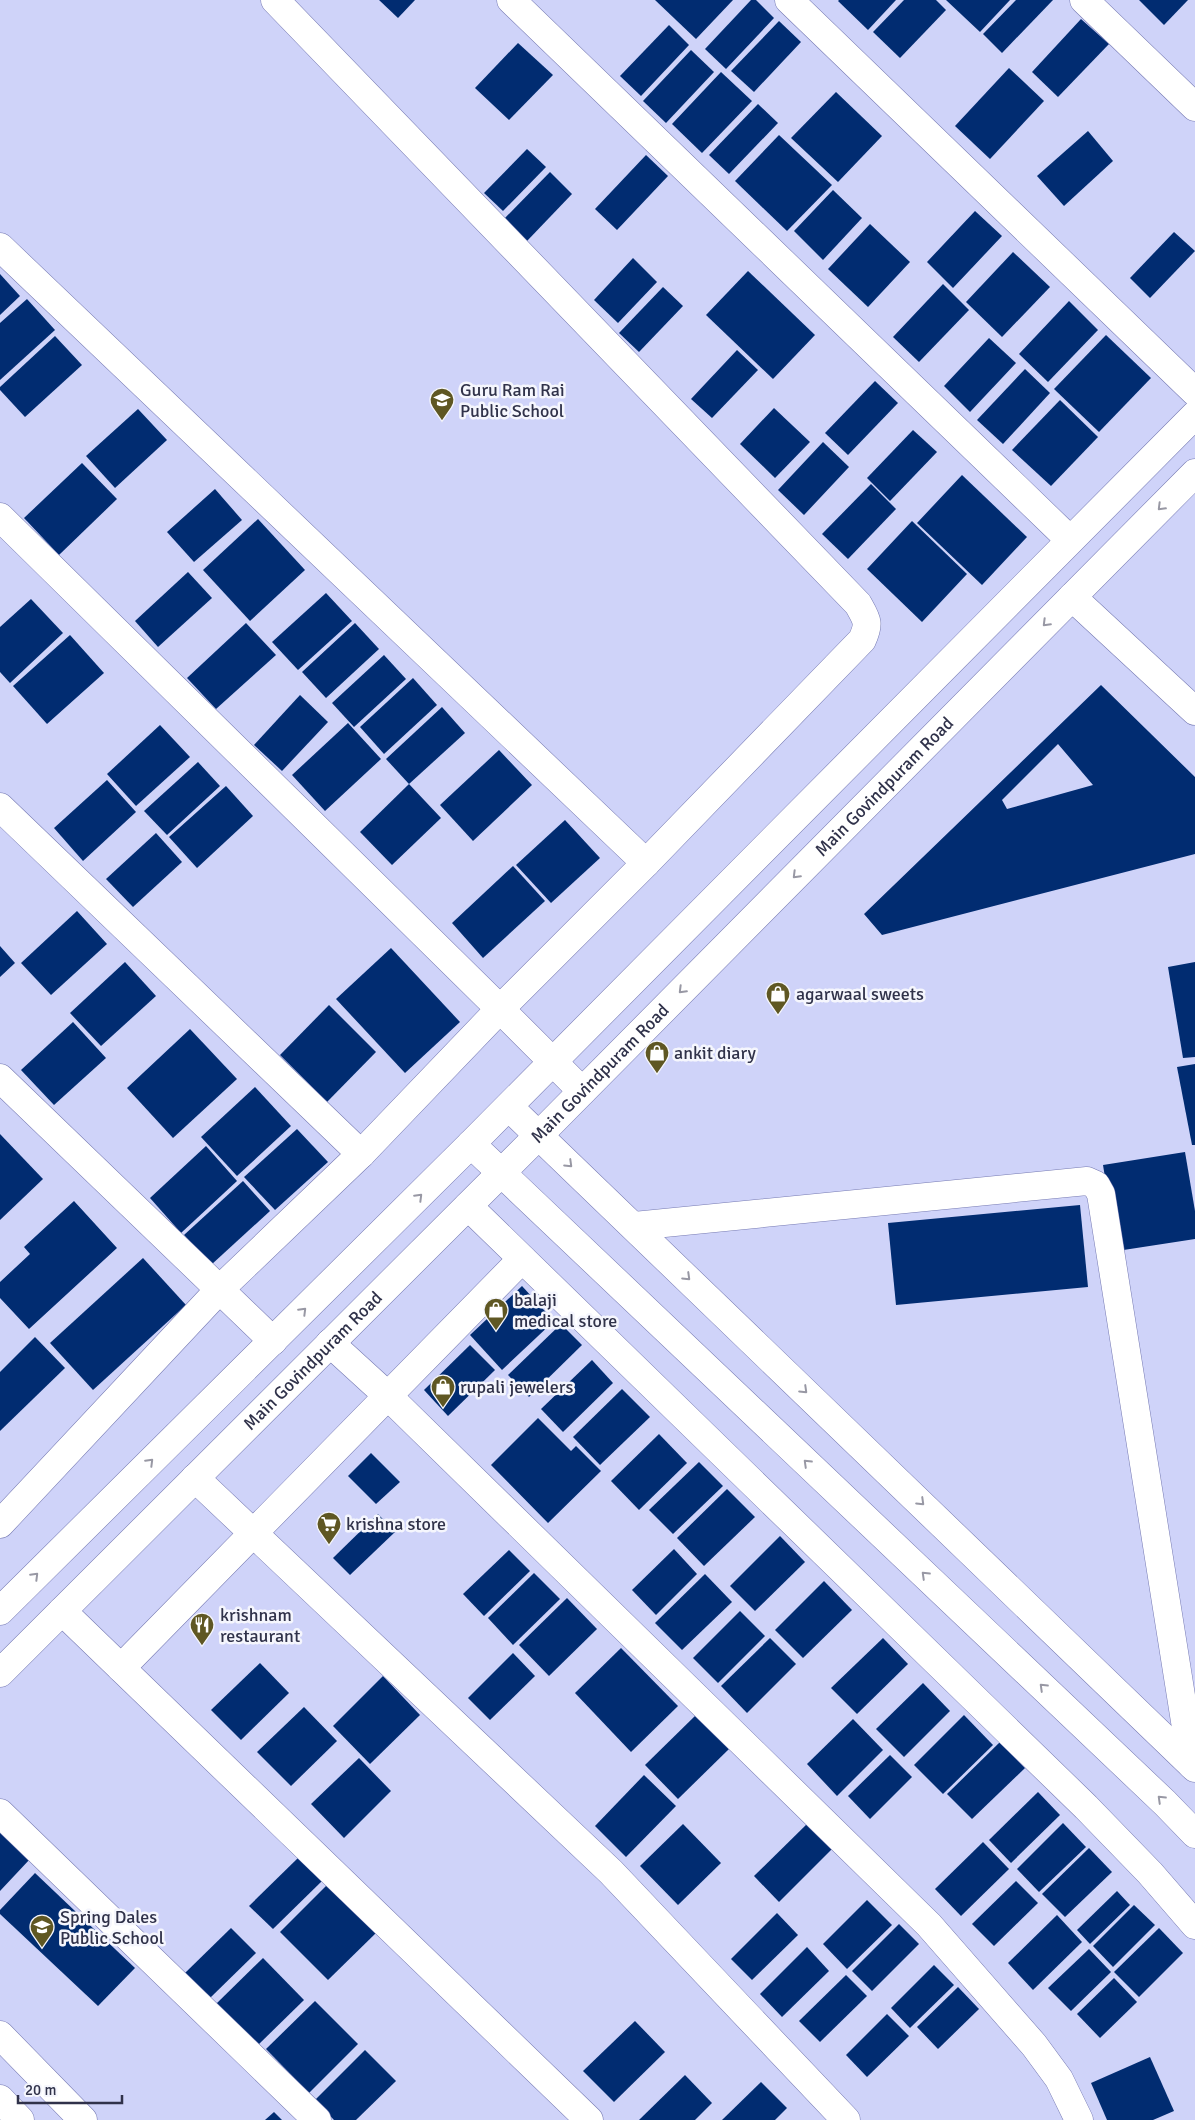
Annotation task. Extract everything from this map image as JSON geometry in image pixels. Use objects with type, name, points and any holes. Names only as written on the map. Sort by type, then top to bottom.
[{"type":"street","points":[[5,1510],[220,1289],[361,1154],[500,1009],[646,864],[862,640],[868,628],[866,617],[858,604],[275,0]]},
{"type":"street","points":[[511,0],[1070,540]]},
{"type":"street","points":[[789,0],[1195,392]]},
{"type":"street","points":[[1084,0],[1195,107]]},
{"type":"street","points":[[0,247],[646,864]]},
{"type":"street","points":[[0,1611],[472,1144],[1195,415]]},
{"type":"street","name":"Main Govindpuram Road","points":[[0,1673],[539,1135],[1195,473]]},
{"type":"street","points":[[0,517],[582,1091]]},
{"type":"street","points":[[1072,597],[1195,711]]},
{"type":"street","points":[[0,806],[361,1154]]},
{"type":"street","points":[[0,1078],[273,1341]]},
{"type":"street","points":[[509,1106],[1194,1766]]},
{"type":"street","points":[[472,1144],[1165,1803],[1195,1834]]},
{"type":"street","points":[[634,1226],[1087,1181],[1096,1185],[1101,1194],[1194,1766]]},
{"type":"street","points":[[468,1206],[1086,1807],[1150,1873],[1195,1925]]},
{"type":"street","points":[[121,1668],[522,1260]]},
{"type":"street","points":[[330,1343],[388,1396],[929,1925],[1034,2045],[1059,2079],[1079,2120]]},
{"type":"street","points":[[196,1478],[611,1872],[846,2120]]},
{"type":"street","points":[[62,1611],[589,2120]]},
{"type":"street","points":[[0,1813],[317,2120]]},
{"type":"street","points":[[0,2035],[83,2120]]},
{"type":"street","points":[[0,2099],[20,2120]]},
{"type":"building","points":[[379,0],[415,0],[398,18]]},
{"type":"building","points":[[655,0],[733,0],[696,39]]},
{"type":"building","points":[[751,0],[756,0],[774,18],[726,69],[705,49]]},
{"type":"building","points":[[839,0],[896,0],[868,30]]},
{"type":"building","points":[[904,0],[936,0],[946,10],[900,58],[873,32]]},
{"type":"building","points":[[946,0],[1010,0],[980,32]]},
{"type":"building","points":[[1016,0],[1053,0],[1002,53],[983,34]]},
{"type":"building","points":[[1139,0],[1188,0],[1164,25]]},
{"type":"building","points":[[1081,19],[1109,44],[1058,97],[1032,72]]},
{"type":"building","points":[[779,21],[801,42],[754,92],[731,71]]},
{"type":"building","points":[[669,25],[689,45],[641,96],[620,76]]},
{"type":"building","points":[[518,43],[553,75],[509,120],[475,88]]},
{"type":"building","points":[[691,50],[714,72],[666,123],[643,101]]},
{"type":"building","points":[[1009,68],[1044,101],[990,159],[955,126]]},
{"type":"building","points":[[721,72],[752,101],[702,153],[672,124]]},
{"type":"building","points":[[836,92],[882,136],[838,182],[791,138]]},
{"type":"building","points":[[758,104],[778,123],[729,174],[709,155]]},
{"type":"building","points":[[1088,131],[1113,161],[1064,206],[1037,176]]},
{"type":"building","points":[[779,135],[832,185],[787,231],[735,181]]},
{"type":"building","points":[[527,149],[546,167],[503,211],[484,193]]},
{"type":"building","points":[[646,155],[668,176],[617,230],[595,209]]},
{"type":"building","points":[[550,172],[572,194],[527,241],[504,219]]},
{"type":"building","points":[[833,190],[862,218],[823,260],[794,231]]},
{"type":"building","points":[[975,211],[1002,236],[953,288],[927,262]]},
{"type":"building","points":[[870,224],[910,262],[868,307],[828,269]]},
{"type":"building","points":[[1174,232],[1195,251],[1150,298],[1130,278]]},
{"type":"building","points":[[1013,252],[1050,287],[1002,337],[966,302]]},
{"type":"building","points":[[633,258],[657,282],[618,323],[594,300]]},
{"type":"building","points":[[748,271],[815,335],[773,379],[706,315]]},
{"type":"building","points":[[0,274],[20,296],[0,315]]},
{"type":"building","points":[[943,284],[969,310],[919,362],[893,337]]},
{"type":"building","points":[[663,287],[683,306],[639,352],[619,333]]},
{"type":"building","points":[[27,299],[55,330],[0,380],[0,323]]},
{"type":"building","points":[[1069,301],[1098,330],[1048,382],[1019,354]]},
{"type":"building","points":[[1106,335],[1151,378],[1099,432],[1054,389]]},
{"type":"building","points":[[55,336],[82,365],[25,417],[0,390],[0,387]]},
{"type":"building","points":[[989,338],[1016,363],[970,412],[944,386]]},
{"type":"building","points":[[737,350],[758,370],[712,418],[691,399]]},
{"type":"building","points":[[1025,369],[1050,393],[1003,444],[977,420]]},
{"type":"building","points":[[875,381],[898,403],[848,455],[825,433]]},
{"type":"building","points":[[1060,400],[1098,437],[1051,486],[1012,450]]},
{"type":"building","points":[[774,408],[810,442],[775,478],[740,444]]},
{"type":"building","points":[[138,409],[167,440],[115,488],[86,456]]},
{"type":"building","points":[[913,430],[937,452],[890,501],[867,478]]},
{"type":"building","points":[[823,442],[849,467],[804,515],[778,490]]},
{"type":"building","points":[[82,463],[117,499],[59,555],[24,518]]},
{"type":"building","points":[[962,475],[1027,537],[982,585],[917,523]]},
{"type":"building","points":[[871,484],[896,509],[848,559],[822,534]]},
{"type":"building","points":[[215,489],[242,520],[194,562],[167,532]]},
{"type":"building","points":[[258,519],[305,570],[250,621],[203,570]]},
{"type":"building","points":[[912,521],[967,574],[922,622],[867,569]]},
{"type":"building","points":[[188,572],[212,598],[158,647],[135,621]]},
{"type":"building","points":[[326,593],[352,621],[298,670],[272,642]]},
{"type":"building","points":[[31,599],[63,633],[10,683],[0,672],[0,627]]},
{"type":"building","points":[[246,623],[276,655],[216,709],[187,678]]},
{"type":"building","points":[[355,623],[379,649],[326,698],[302,672]]},
{"type":"building","points":[[70,635],[104,673],[47,724],[13,686]]},
{"type":"building","points":[[384,655],[406,679],[354,727],[332,703]]},
{"type":"building","points":[[413,678],[437,705],[384,754],[360,727]]},
{"type":"building","points":[[1101,685],[1195,777],[1195,854],[882,935],[864,914]],"holes":[[[1058,744],[1093,785],[1007,809],[1002,800]]]},
{"type":"building","points":[[300,695],[328,722],[282,771],[254,745]]},
{"type":"building","points":[[442,707],[465,733],[409,784],[386,759]]},
{"type":"building","points":[[348,723],[381,759],[325,811],[292,775]]},
{"type":"building","points":[[160,725],[190,757],[136,806],[107,774]]},
{"type":"building","points":[[499,750],[532,785],[473,841],[440,805]]},
{"type":"building","points":[[198,762],[220,786],[167,835],[144,811]]},
{"type":"building","points":[[107,780],[136,812],[83,861],[54,828]]},
{"type":"building","points":[[409,784],[441,818],[392,865],[360,832]]},
{"type":"building","points":[[226,786],[253,816],[197,868],[169,837]]},
{"type":"building","points":[[565,820],[600,858],[551,903],[516,865]]},
{"type":"building","points":[[156,833],[182,862],[133,907],[106,879]]},
{"type":"building","points":[[513,866],[545,901],[483,958],[452,923]]},
{"type":"building","points":[[77,911],[107,944],[51,995],[21,963]]},
{"type":"building","points":[[0,946],[15,963],[0,977]]},
{"type":"building","points":[[391,948],[460,1022],[405,1073],[336,999]]},
{"type":"building","points":[[125,962],[156,996],[101,1046],[70,1013]]},
{"type":"building","points":[[1195,962],[1195,1057],[1183,1058],[1168,967]]},
{"type":"building","points":[[329,1005],[376,1052],[327,1102],[280,1055]]},
{"type":"building","points":[[73,1022],[106,1058],[54,1105],[21,1070]]},
{"type":"building","points":[[190,1029],[237,1079],[173,1138],[127,1088]]},
{"type":"building","points":[[1195,1064],[1195,1145],[1192,1145],[1177,1067]]},
{"type":"building","points":[[255,1087],[291,1126],[237,1176],[201,1137]]},
{"type":"building","points":[[297,1129],[328,1162],[275,1210],[244,1177]]},
{"type":"building","points":[[0,1134],[43,1179],[0,1220]]},
{"type":"building","points":[[206,1146],[237,1181],[181,1233],[150,1198]]},
{"type":"building","points":[[1185,1152],[1195,1211],[1195,1239],[1117,1251],[1103,1165]]},
{"type":"building","points":[[243,1181],[270,1211],[211,1265],[184,1235]]},
{"type":"building","points":[[74,1201],[117,1248],[29,1329],[0,1298],[0,1282],[30,1254],[24,1247]]},
{"type":"building","points":[[1080,1205],[1088,1287],[896,1305],[888,1223]]},
{"type":"building","points":[[143,1258],[186,1305],[93,1390],[50,1343]]},
{"type":"building","points":[[522,1286],[554,1321],[502,1370],[470,1335]]},
{"type":"building","points":[[561,1324],[582,1345],[529,1397],[508,1375]]},
{"type":"building","points":[[35,1337],[65,1368],[0,1431],[0,1372]]},
{"type":"building","points":[[470,1345],[495,1370],[448,1416],[424,1390]]},
{"type":"building","points":[[592,1360],[613,1383],[563,1432],[541,1409]]},
{"type":"building","points":[[622,1389],[650,1417],[600,1465],[573,1437]]},
{"type":"building","points":[[538,1418],[571,1451],[576,1446],[601,1471],[548,1523],[491,1465]]},
{"type":"building","points":[[659,1434],[687,1463],[639,1510],[611,1481]]},
{"type":"building","points":[[371,1453],[400,1482],[376,1504],[348,1476]]},
{"type":"building","points":[[699,1462],[723,1486],[673,1534],[649,1510]]},
{"type":"building","points":[[727,1489],[755,1517],[704,1566],[677,1538]]},
{"type":"building","points":[[378,1514],[395,1532],[350,1575],[333,1558]]},
{"type":"building","points":[[780,1536],[805,1562],[755,1611],[730,1586]]},
{"type":"building","points":[[674,1549],[697,1574],[656,1615],[632,1590]]},
{"type":"building","points":[[509,1550],[530,1571],[484,1616],[463,1594]]},
{"type":"building","points":[[534,1573],[560,1599],[513,1645],[488,1618]]},
{"type":"building","points":[[705,1574],[732,1602],[682,1650],[655,1623]]},
{"type":"building","points":[[824,1581],[852,1610],[803,1658],[775,1630]]},
{"type":"building","points":[[567,1598],[597,1629],[549,1676],[519,1645]]},
{"type":"building","points":[[740,1611],[765,1636],[718,1683],[693,1658]]},
{"type":"building","points":[[770,1638],[796,1664],[747,1713],[721,1686]]},
{"type":"building","points":[[883,1638],[908,1664],[857,1714],[831,1688]]},
{"type":"building","points":[[621,1648],[678,1706],[631,1752],[575,1693]]},
{"type":"building","points":[[513,1653],[535,1676],[490,1720],[468,1698]]},
{"type":"building","points":[[260,1663],[289,1693],[241,1740],[211,1710]]},
{"type":"building","points":[[383,1676],[420,1715],[370,1764],[333,1726]]},
{"type":"building","points":[[923,1683],[950,1711],[904,1757],[876,1729]]},
{"type":"building","points":[[304,1707],[337,1741],[291,1786],[257,1752]]},
{"type":"building","points":[[696,1715],[729,1749],[678,1799],[645,1765]]},
{"type":"building","points":[[964,1715],[993,1745],[943,1794],[914,1765]]},
{"type":"building","points":[[853,1719],[883,1750],[837,1796],[807,1764]]},
{"type":"building","points":[[1000,1742],[1025,1768],[972,1819],[947,1794]]},
{"type":"building","points":[[890,1755],[912,1777],[870,1819],[848,1796]]},
{"type":"building","points":[[359,1758],[391,1791],[344,1838],[311,1804]]},
{"type":"building","points":[[644,1775],[676,1806],[626,1857],[595,1826]]},
{"type":"building","points":[[1038,1792],[1060,1815],[1011,1863],[989,1840]]},
{"type":"building","points":[[809,1822],[833,1848],[779,1902],[754,1876]]},
{"type":"building","points":[[1063,1823],[1086,1847],[1039,1892],[1017,1869]]},
{"type":"building","points":[[683,1824],[721,1863],[678,1905],[640,1866]]},
{"type":"building","points":[[0,1831],[30,1859],[0,1891]]},
{"type":"building","points":[[983,1842],[1009,1869],[961,1916],[935,1889]]},
{"type":"building","points":[[1089,1848],[1112,1872],[1065,1917],[1042,1894]]},
{"type":"building","points":[[299,1857],[322,1881],[273,1929],[249,1906]]},
{"type":"building","points":[[35,1873],[135,1968],[98,2006],[0,1914],[0,1910]]},
{"type":"building","points":[[1016,1881],[1038,1903],[994,1946],[972,1924]]},
{"type":"building","points":[[329,1883],[377,1932],[328,1980],[280,1932]]},
{"type":"building","points":[[1117,1891],[1130,1905],[1090,1944],[1077,1930]]},
{"type":"building","points":[[867,1900],[892,1925],[847,1969],[823,1944]]},
{"type":"building","points":[[1134,1905],[1155,1925],[1113,1967],[1093,1946]]},
{"type":"building","points":[[777,1913],[798,1935],[752,1980],[731,1959]]},
{"type":"building","points":[[1057,1915],[1082,1942],[1033,1990],[1008,1963]]},
{"type":"building","points":[[899,1924],[919,1944],[872,1991],[852,1971]]},
{"type":"building","points":[[231,1928],[256,1953],[210,1998],[185,1973]]},
{"type":"building","points":[[1159,1928],[1183,1953],[1139,1997],[1114,1972]]},
{"type":"building","points":[[807,1947],[829,1971],[782,2017],[760,1994]]},
{"type":"building","points":[[1089,1949],[1111,1972],[1071,2011],[1048,1988]]},
{"type":"building","points":[[263,1958],[304,2000],[257,2046],[216,2004]]},
{"type":"building","points":[[934,1965],[954,1985],[910,2028],[891,2008]]},
{"type":"building","points":[[846,1975],[867,1996],[820,2042],[799,2021]]},
{"type":"building","points":[[1114,1978],[1137,2002],[1100,2038],[1077,2014]]},
{"type":"building","points":[[958,1987],[979,2009],[938,2049],[917,2027]]},
{"type":"building","points":[[315,2001],[358,2044],[309,2093],[266,2049]]},
{"type":"building","points":[[887,2014],[909,2036],[867,2077],[846,2055]]},
{"type":"building","points":[[635,2021],[665,2052],[614,2102],[583,2071]]},
{"type":"building","points":[[365,2050],[396,2081],[356,2120],[334,2120],[315,2100]]},
{"type":"building","points":[[1150,2057],[1174,2111],[1153,2120],[1107,2120],[1091,2083]]},
{"type":"building","points":[[685,2075],[712,2103],[695,2120],[639,2120]]},
{"type":"building","points":[[761,2082],[787,2108],[775,2120],[722,2120]]},
{"type":"building","points":[[274,2112],[282,2120],[265,2120]]},
{"type":"place","name":"Guru Ram Rai Public School","points":[[442,421]]},
{"type":"place","name":"agarwaal sweets","points":[[778,1015]]},
{"type":"place","name":"ankit diary","points":[[657,1074]]},
{"type":"place","name":"balaji medical store","points":[[496,1331]]},
{"type":"place","name":"rupali jewelers","points":[[443,1408]]},
{"type":"place","name":"krishna store","points":[[329,1545]]},
{"type":"place","name":"krishnam restaurant","points":[[202,1646]]},
{"type":"place","name":"Spring Dales Public School","points":[[42,1948]]}]
